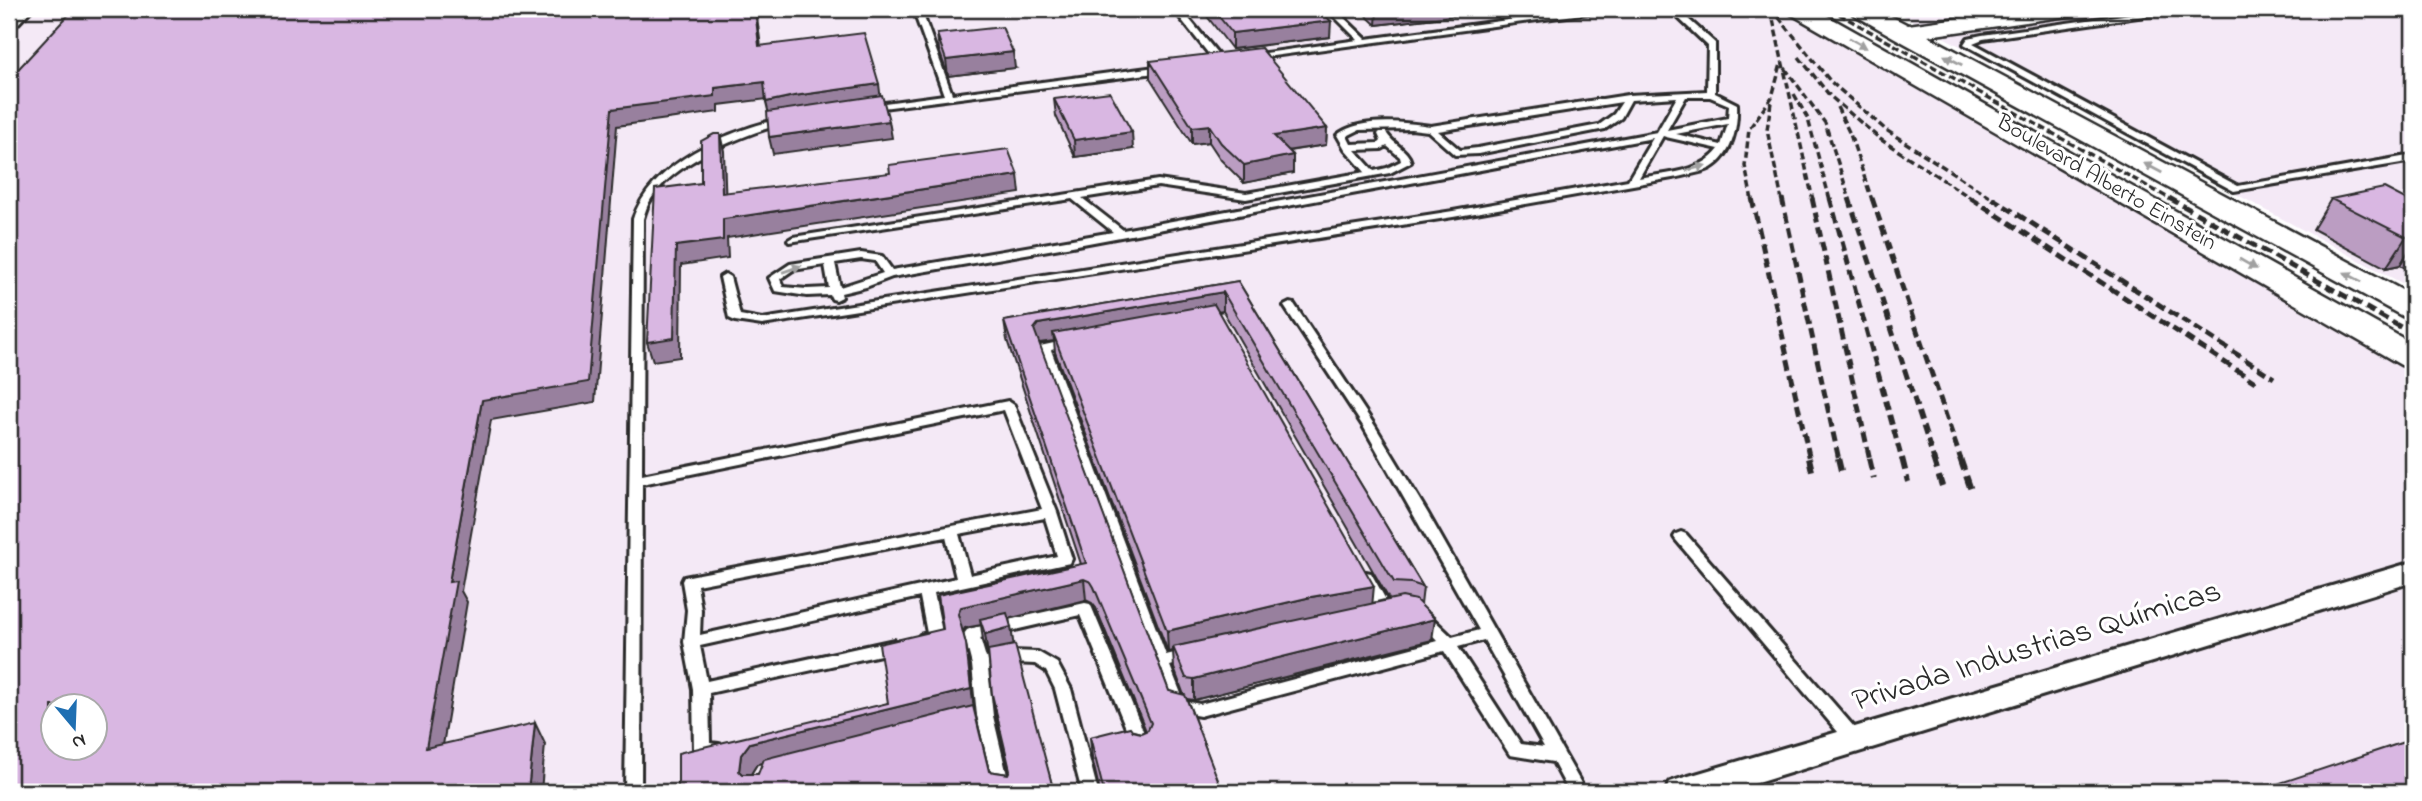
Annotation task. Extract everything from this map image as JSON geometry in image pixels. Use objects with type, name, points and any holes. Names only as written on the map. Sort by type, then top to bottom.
[{"type":"main road","name":"Boulevard Alberto Einstein","points":[[1799,9],[2413,358]]},
{"type":"main road","name":"Boulevard Alberto Einstein","points":[[1860,9],[2413,309]]},
{"type":"main road","points":[[1903,33],[2068,9]]},
{"type":"street","name":"Privada Industrias Químicas","points":[[1682,792],[2413,572]]},
{"type":"lane","points":[[9,28],[28,9]]},
{"type":"lane","points":[[917,9],[950,97]]},
{"type":"lane","points":[[1177,9],[1219,61]]},
{"type":"lane","points":[[1331,9],[1364,42]]},
{"type":"lane","points":[[1245,58],[1604,9]]},
{"type":"lane","points":[[1672,9],[1712,45],[1711,94]]},
{"type":"lane","points":[[2180,9],[1982,37],[1971,40],[1968,44],[2237,189],[2413,158]]},
{"type":"lane","points":[[1205,63],[1232,60]]},
{"type":"lane","points":[[853,111],[1178,67]]},
{"type":"lane","points":[[1632,182],[1683,94]]},
{"type":"lane","points":[[725,277],[735,318],[762,322],[1453,214],[1632,182],[1709,165],[1724,148],[1734,120],[1733,104],[1711,94],[1683,94],[1628,98],[1431,129],[1411,126],[1357,127],[1342,135],[1348,147],[1372,174]]},
{"type":"lane","points":[[1458,153],[1602,128],[1618,116],[1628,98]]},
{"type":"lane","points":[[633,792],[638,219],[643,202],[651,191],[705,152],[751,129],[798,118]]},
{"type":"lane","points":[[889,274],[877,258],[860,256],[830,263],[790,267],[774,278],[779,289],[801,295],[834,291],[870,283],[889,274],[1121,234],[1734,120]]},
{"type":"lane","points":[[793,240],[1158,183],[1246,196],[1372,174],[1390,170],[1406,162],[1405,156],[1373,128]]},
{"type":"lane","points":[[1431,129],[1472,168]]},
{"type":"lane","points":[[1659,132],[1724,148]]},
{"type":"lane","points":[[1348,147],[1372,148],[1382,146],[1386,141]]},
{"type":"lane","points":[[1073,195],[1121,234]]},
{"type":"lane","points":[[830,263],[834,291],[840,308]]},
{"type":"lane","points":[[1290,306],[1368,426],[1578,792]]},
{"type":"lane","points":[[1080,340],[1044,348],[1178,707],[1200,710],[1489,633]]},
{"type":"lane","points":[[636,481],[1008,405],[1050,512],[1065,559],[692,642]]},
{"type":"lane","points":[[728,746],[702,752],[701,689],[692,642],[694,610],[690,581],[1050,512]]},
{"type":"lane","points":[[951,530],[964,581]]},
{"type":"lane","points":[[1681,537],[1855,740]]},
{"type":"lane","points":[[1359,565],[1392,613],[1419,615],[1445,639],[1516,750],[1558,756]]},
{"type":"lane","points":[[701,689],[935,637],[926,589]]},
{"type":"lane","points":[[1003,792],[978,717],[980,665],[972,634],[1085,608],[1141,746]]},
{"type":"lane","points":[[1161,662],[1198,654]]},
{"type":"lane","points":[[980,665],[1012,657],[1038,658],[1052,667],[1063,690],[1090,792]]},
{"type":"shaded area","points":[[9,9],[1788,9],[2413,374],[2413,792],[9,792]]},
{"type":"shaded area","points":[[1891,9],[2413,9],[2413,289]]},
{"type":"building","points":[[74,9],[755,9],[759,46],[864,33],[879,84],[766,102],[764,82],[715,88],[715,96],[612,109],[588,382],[482,400],[449,582],[456,581],[426,748],[535,723],[528,792],[9,792],[9,79]]},
{"type":"building","points":[[1213,9],[1318,9],[1331,21],[1232,33]]},
{"type":"building","points":[[1002,27],[1013,52],[946,60],[937,34]]},
{"type":"building","points":[[1261,48],[1327,128],[1274,136],[1293,155],[1244,165],[1221,143],[1209,125],[1192,127],[1150,61]]},
{"type":"building","points":[[1110,92],[1132,132],[1074,140],[1054,99]]},
{"type":"building","points":[[882,95],[889,121],[769,137],[767,112]]},
{"type":"building","points":[[720,134],[722,193],[890,173],[889,165],[1008,149],[1018,175],[723,219],[723,240],[676,246],[674,338],[647,342],[655,189],[701,183],[701,141]]},
{"type":"building","points":[[2384,188],[2413,203],[2413,235],[2406,237],[2331,199]]},
{"type":"building","points":[[1238,281],[1423,587],[1394,582],[1223,292],[1038,324],[1034,329],[1169,691],[1185,695],[1222,790],[1104,792],[1090,737],[1130,727],[1141,733],[1148,730],[1151,723],[1094,587],[1084,579],[961,607],[958,614],[966,644],[971,689],[750,743],[741,755],[739,771],[742,774],[758,774],[764,759],[973,706],[989,771],[1008,774],[1010,770],[992,694],[988,650],[1015,645],[1054,792],[678,792],[678,753],[888,703],[879,644],[943,629],[938,595],[1086,563],[1004,321]]},
{"type":"building","points":[[1214,304],[1374,586],[1311,597],[1167,631],[1053,333]]},
{"type":"building","points":[[1402,597],[1416,600],[1435,619],[1194,679],[1186,678],[1173,647]]},
{"type":"building","points":[[1007,613],[1011,627],[985,634],[980,619]]},
{"type":"building","points":[[2413,739],[2413,792],[2253,792]]},
{"type":"railway","points":[[1772,9],[1831,82],[1886,130],[1995,200]]},
{"type":"railway","points":[[1830,9],[2172,200]]},
{"type":"railway","points":[[1771,10],[1813,200]]},
{"type":"railway","points":[[1799,57],[1830,96],[1880,139],[1974,200]]},
{"type":"railway","points":[[1752,200],[1745,166],[1749,129],[1772,97],[1781,64]]},
{"type":"railway","points":[[1785,68],[1825,123],[1850,200]]},
{"type":"railway","points":[[1794,94],[1808,119],[1830,200]]},
{"type":"railway","points":[[1771,102],[1767,130],[1782,200]]},
{"type":"railway","points":[[1837,107],[1850,134],[1872,200]]},
{"type":"railway","points":[[1752,198],[1810,460]]},
{"type":"railway","points":[[1782,198],[1839,460]]},
{"type":"railway","points":[[1812,198],[1870,460]]},
{"type":"railway","points":[[1830,198],[1902,460]]},
{"type":"railway","points":[[1849,198],[1934,460]]},
{"type":"railway","points":[[1872,198],[1961,460]]},
{"type":"railway","points":[[1971,198],[2255,382]]},
{"type":"railway","points":[[1992,198],[2274,378]]},
{"type":"railway","points":[[2169,198],[2413,334]]},
{"type":"railway","points":[[1809,458],[1812,471]]},
{"type":"railway","points":[[1838,458],[1842,475]]},
{"type":"railway","points":[[1869,458],[1874,479]]},
{"type":"railway","points":[[1902,458],[1908,482]]},
{"type":"railway","points":[[1933,458],[1942,486]]},
{"type":"railway","points":[[1960,458],[1971,490]]}]
